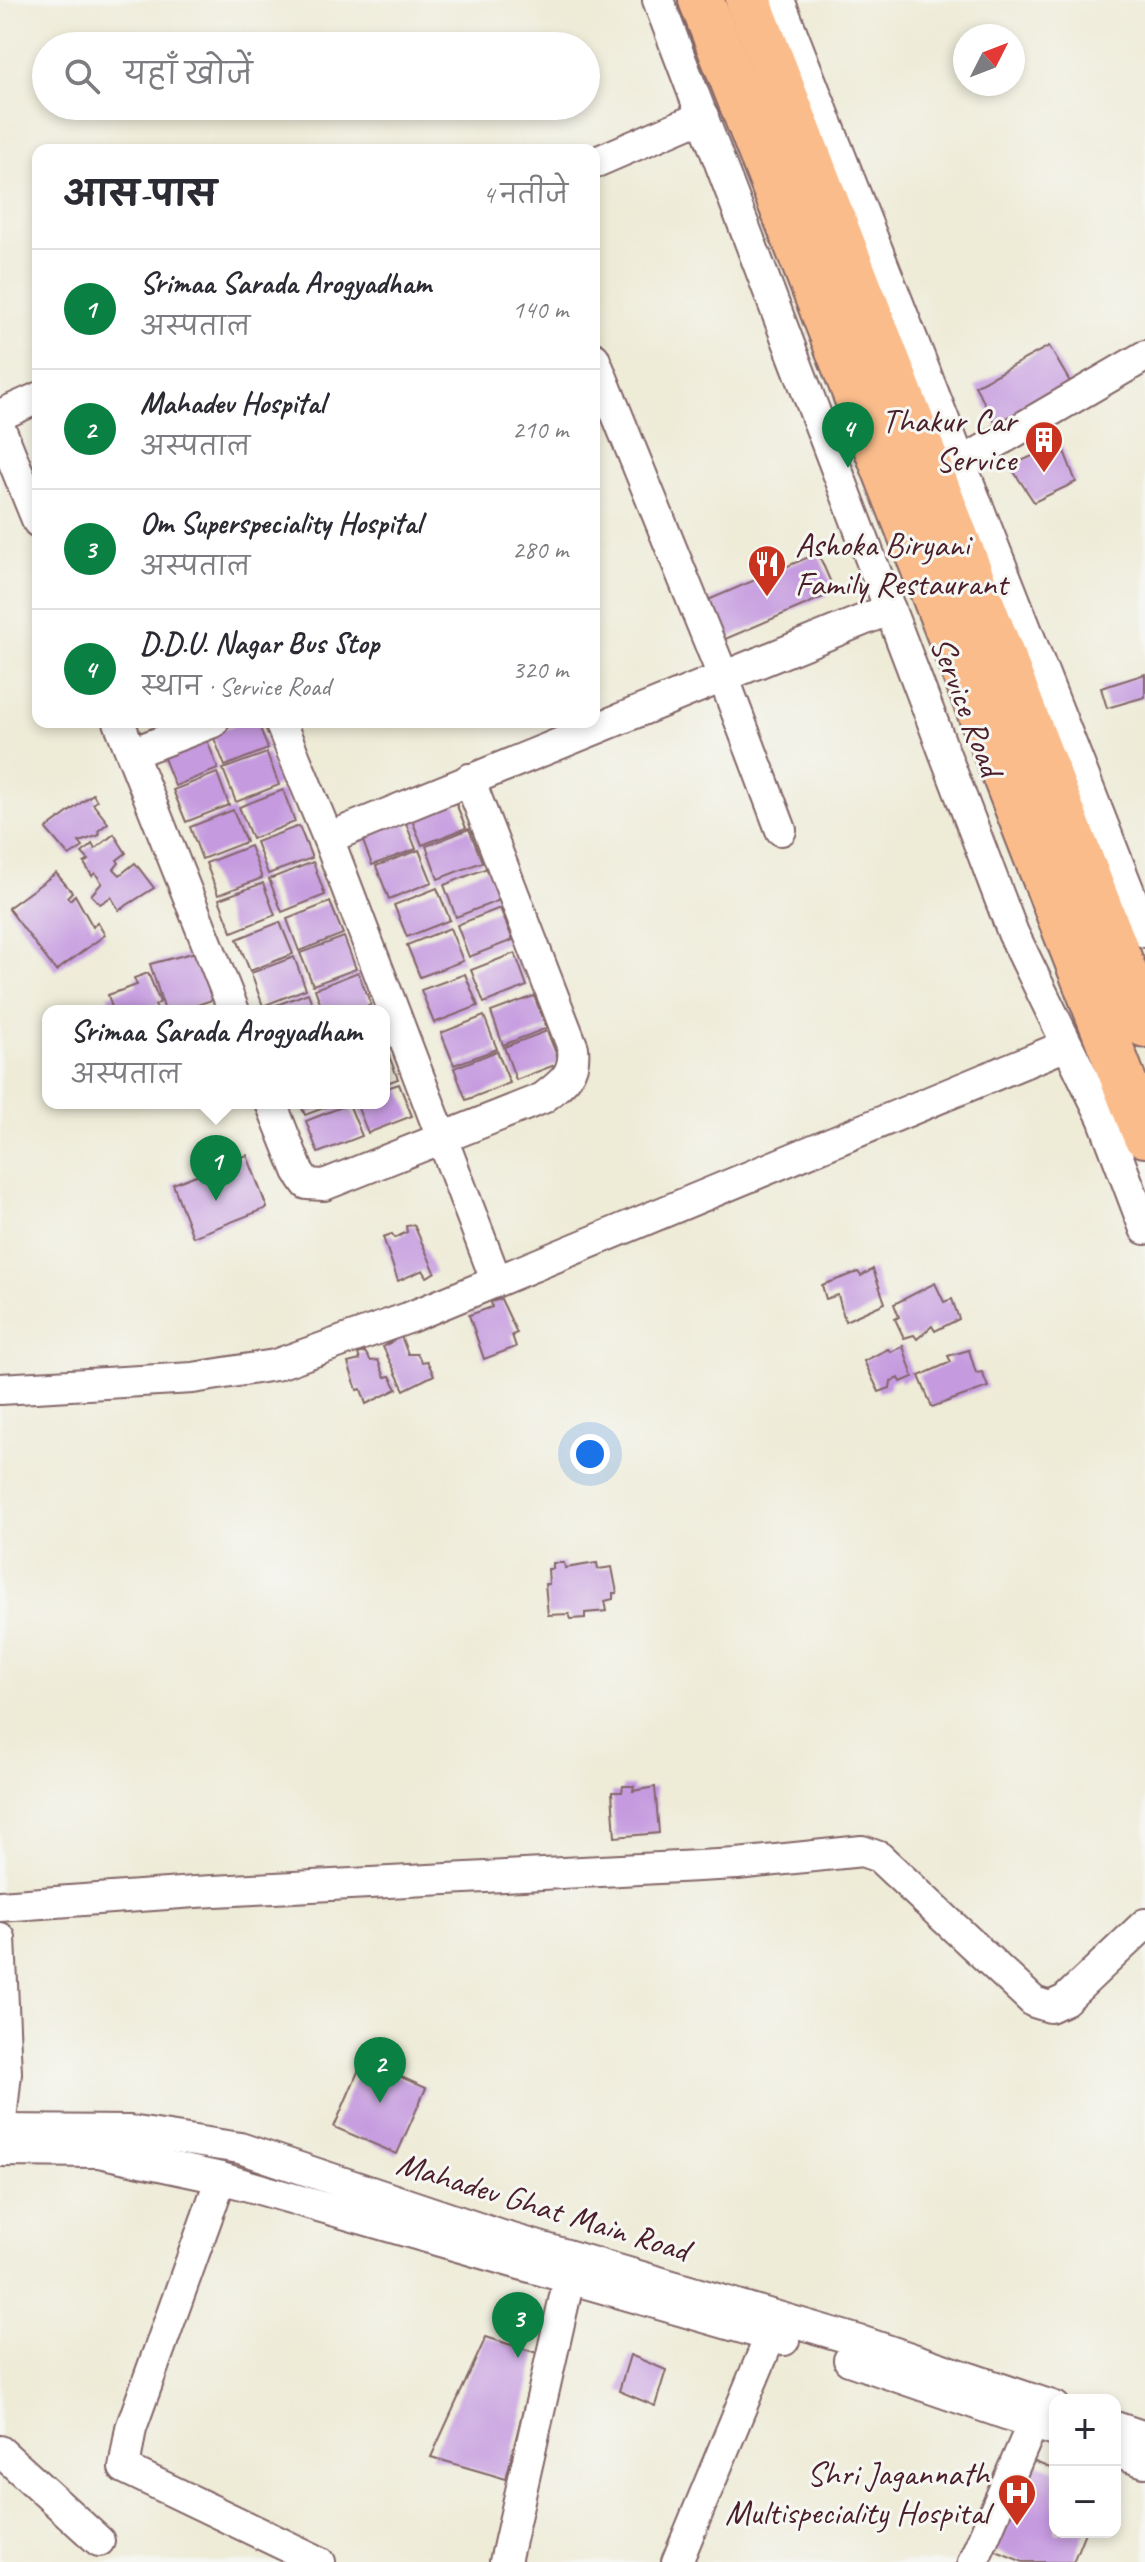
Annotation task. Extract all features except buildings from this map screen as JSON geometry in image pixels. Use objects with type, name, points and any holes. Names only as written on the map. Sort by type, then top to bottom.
[{"type":"highway","points":[[701,0],[1127,1119]]},
{"type":"highway","points":[[748,0],[1145,1025]]},
{"type":"street","name":"Service Road","points":[[658,0],[1013,933],[1067,1045],[1127,1119],[1145,1229]]},
{"type":"street","points":[[779,0],[1145,932]]},
{"type":"street","points":[[600,160],[703,116]]},
{"type":"street","points":[[961,463],[1145,356]]},
{"type":"street","points":[[600,373],[723,676],[781,830]]},
{"type":"street","points":[[0,415],[32,401]]},
{"type":"street","points":[[0,428],[32,507]]},
{"type":"street","points":[[600,719],[723,676],[890,609]]},
{"type":"street","points":[[122,728],[232,1005]]},
{"type":"street","points":[[132,753],[197,728]]},
{"type":"street","points":[[282,728],[328,838],[496,1280]]},
{"type":"street","points":[[328,838],[469,779],[574,728]]},
{"type":"street","points":[[273,1109],[298,1171],[307,1184],[324,1185],[543,1098],[567,1079],[575,1064],[573,1048],[469,779]]},
{"type":"street","points":[[0,1389],[193,1378],[275,1365],[408,1318],[1067,1045]]},
{"type":"street","points":[[0,1906],[195,1892],[737,1864],[862,1851],[879,1857],[1034,2002],[1050,2007],[1065,2000],[1145,1924]]},
{"type":"street","points":[[0,1938],[6,2073],[0,2130]]},
{"type":"street","name":"Mahadev Ghat Main Road","points":[[0,2130],[130,2131],[240,2148],[502,2236],[863,2342],[1048,2420]]},
{"type":"street","points":[[0,2151],[99,2152],[221,2178],[1048,2420],[973,2562]]},
{"type":"street","points":[[221,2178],[131,2428],[124,2468],[320,2562]]},
{"type":"street","points":[[505,2562],[569,2279]]},
{"type":"street","points":[[677,2562],[770,2337]]},
{"type":"street","points":[[1121,2429],[1145,2437]]},
{"type":"street","points":[[0,2451],[99,2541]]},
{"type":"street","points":[[1121,2454],[1145,2462]]},
{"type":"place","name":"D.D.U. Nagar Bus Stop","points":[[848,468]]},
{"type":"place","name":"Thakur Car Service","points":[[1044,474]]},
{"type":"place","name":"Ashoka Biryani Family Restaurant","points":[[767,598]]},
{"type":"place","name":"Srimaa Sarada Arogyadham","points":[[216,1201]]},
{"type":"place","name":"Mahadev Hospital","points":[[380,2103]]},
{"type":"place","name":"Om Superspeciality Hospital","points":[[518,2358]]},
{"type":"place","name":"Shri Jagannath Multispeciality Hospital","points":[[1017,2527]]}]
